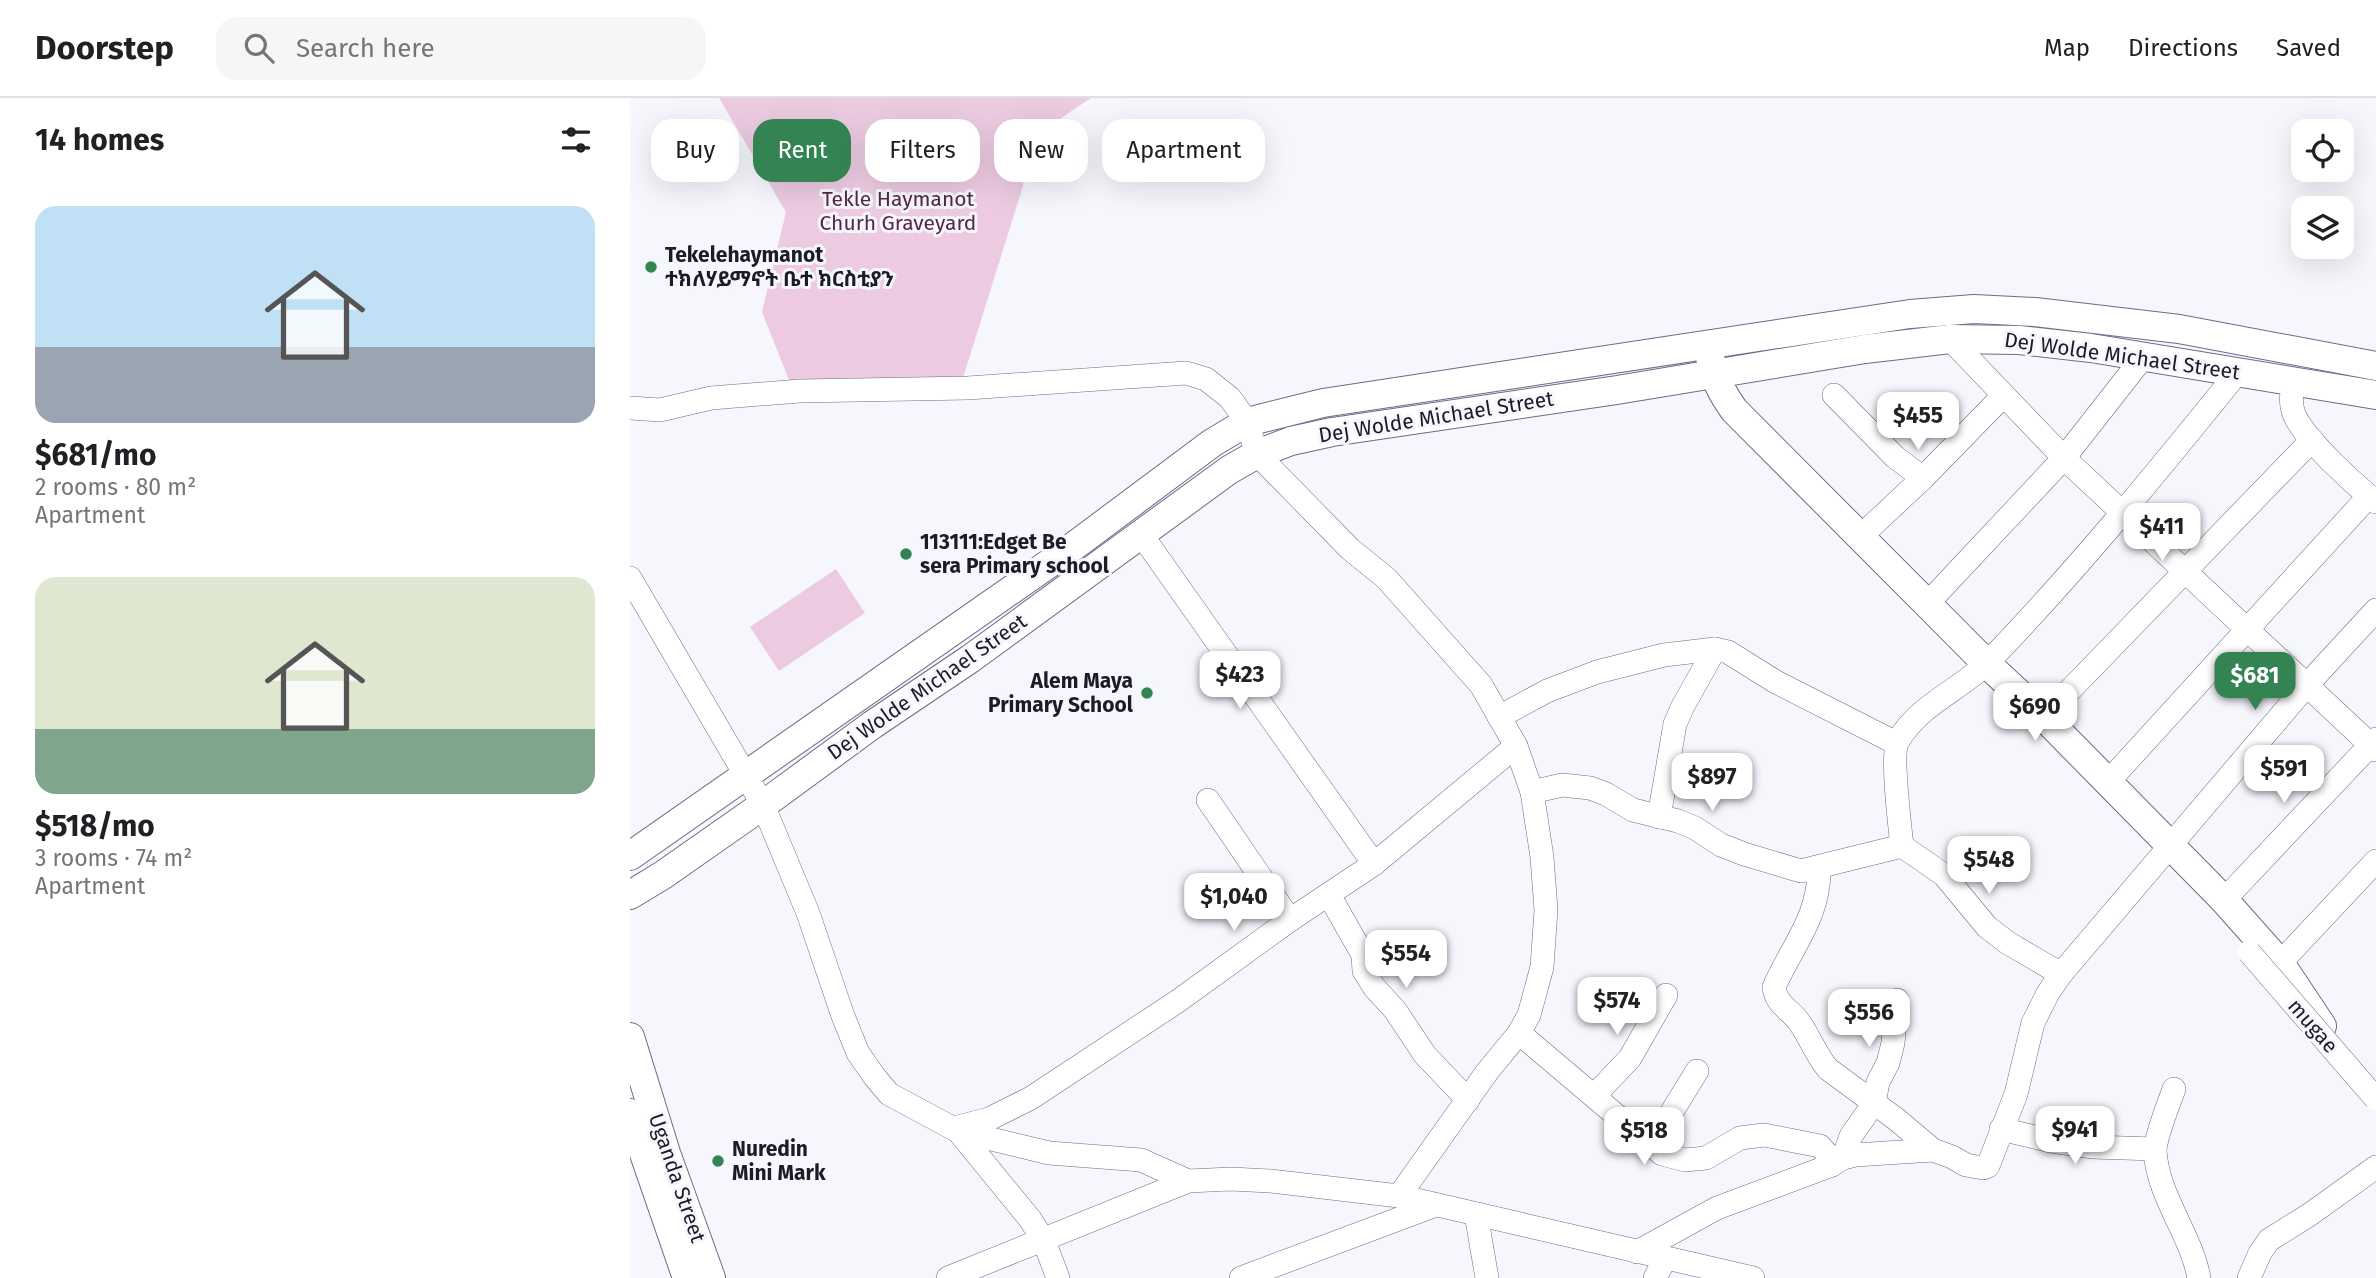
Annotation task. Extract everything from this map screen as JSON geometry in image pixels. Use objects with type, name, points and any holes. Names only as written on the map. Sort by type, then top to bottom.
[{"type":"main road","name":"Dej Wolde Michael Street","points":[[630,856],[1070,549],[1191,457],[1247,422],[1323,403],[1909,314],[2008,309],[2179,329],[2376,366]]},
{"type":"main road","name":"Dej Wolde Michael Street","points":[[630,895],[764,805],[872,725],[970,659],[1229,470],[1257,454],[1291,441],[1332,432],[1865,349],[1950,339],[2019,340],[2144,356],[2376,396]]},
{"type":"main road","points":[[1707,344],[1713,374],[1721,392],[1734,410],[1987,664],[2044,717],[2224,900],[2280,963],[2376,1111]]},
{"type":"main road","points":[[955,629],[970,659]]},
{"type":"main road","name":"Uganda Street","points":[[630,1037],[647,1160],[711,1278]]},
{"type":"main road","name":"Uganda Street","points":[[630,1113],[687,1278]]},
{"type":"street","points":[[1950,339],[2064,458],[2306,686],[2374,745],[2224,900]]},
{"type":"street","points":[[1927,604],[2064,458],[2144,356]]},
{"type":"street","points":[[2061,974],[2008,943],[1987,927],[1944,875],[1902,846],[1897,808],[1896,743],[1918,714],[1987,664],[2124,514],[2238,372]]},
{"type":"street","points":[[630,408],[660,410],[711,398],[800,391],[968,388],[1186,373],[1197,375],[1214,384],[1230,398],[1247,422],[1257,454],[1350,549],[1385,578],[1480,685],[1516,746],[1532,792],[1542,858],[1546,910],[1542,967],[1529,1015],[1519,1033],[1399,1196]]},
{"type":"street","points":[[2108,783],[2373,499],[2312,440],[2295,415],[2292,402],[2294,381]]},
{"type":"street","points":[[1834,395],[1889,450],[1923,478]]},
{"type":"street","points":[[1861,536],[1923,478],[2003,396]]},
{"type":"street","points":[[1323,403],[1332,432]]},
{"type":"street","points":[[2044,717],[2312,440]]},
{"type":"street","points":[[1142,534],[1374,863]]},
{"type":"street","points":[[630,578],[764,805],[808,913],[843,1016],[859,1052],[889,1094],[955,1130],[1049,1153],[1141,1160],[1188,1181]]},
{"type":"street","points":[[1819,868],[1814,908],[1796,949],[1776,982],[1774,993],[1783,1007],[1799,1021],[1828,1069],[1933,1150],[1966,1165],[1983,1168],[1991,1163],[2001,1129],[2016,1094],[2033,1023],[2061,974],[2306,686],[2376,610]]},
{"type":"street","points":[[1499,717],[1547,691],[1597,672],[1664,655],[1715,649],[1728,652],[1776,682],[1896,743]]},
{"type":"street","points":[[1659,817],[1675,724],[1715,649]]},
{"type":"street","points":[[955,1130],[989,1119],[1031,1098],[1178,1001],[1374,863],[1516,746]]},
{"type":"street","points":[[1532,792],[1563,785],[1590,788],[1633,810],[1695,828],[1721,845],[1801,871],[1902,846]]},
{"type":"street","points":[[1208,800],[1290,920]]},
{"type":"street","points":[[2280,963],[2376,861]]},
{"type":"street","points":[[1329,895],[1363,955],[1364,971],[1374,987],[1395,1010],[1424,1055],[1468,1100]]},
{"type":"street","name":"mugae","points":[[2249,952],[2376,1099]]},
{"type":"street","points":[[1594,1096],[1630,1058],[1666,995]]},
{"type":"street","points":[[1837,1162],[1874,1103],[1878,1082],[1888,1063],[1893,1043],[1897,1000]]},
{"type":"street","points":[[1519,1033],[1662,1154],[1674,1158],[1706,1158],[1740,1138],[1763,1135],[1820,1146],[1837,1162]]},
{"type":"street","points":[[1652,1144],[1697,1071]]},
{"type":"street","points":[[2174,1089],[2155,1149],[2162,1186],[2187,1237],[2199,1278]]},
{"type":"street","points":[[2001,1129],[2051,1141],[2093,1147],[2155,1149]]},
{"type":"street","points":[[955,1130],[1030,1219],[1044,1241],[1058,1278]]},
{"type":"street","points":[[1637,1252],[1717,1208],[1837,1162],[1871,1153],[1933,1150]]},
{"type":"street","points":[[2249,1278],[2260,1253],[2270,1240],[2376,1167]]},
{"type":"street","points":[[948,1278],[1188,1181],[1231,1180],[1270,1181],[1399,1196],[1637,1252],[1660,1269],[1753,1278]]},
{"type":"street","points":[[1241,1278],[1436,1205]]},
{"type":"street","points":[[1476,1214],[1488,1278]]},
{"type":"green space","name":"Tekle Haymanot Churh Graveyard","points":[[719,98],[1091,98],[1060,119],[994,119],[994,182],[1023,182],[1023,186],[963,378],[791,385],[762,312],[786,212],[768,182],[851,182],[851,119],[753,119],[753,156],[739,132],[739,119],[731,119]]},
{"type":"green space","points":[[836,569],[865,613],[779,671],[750,627]]},
{"type":"place","name":"Tekelehaymanot ተክለሃይማኖት ቤተ ክርስቲያን","points":[[651,267]]},
{"type":"place","name":"113111:Edget Be sera Primary school","points":[[906,554]]},
{"type":"place","name":"Alem Maya Primary School","points":[[1147,693]]},
{"type":"place","name":"Nuredin Mini Mark","points":[[718,1161]]}]
